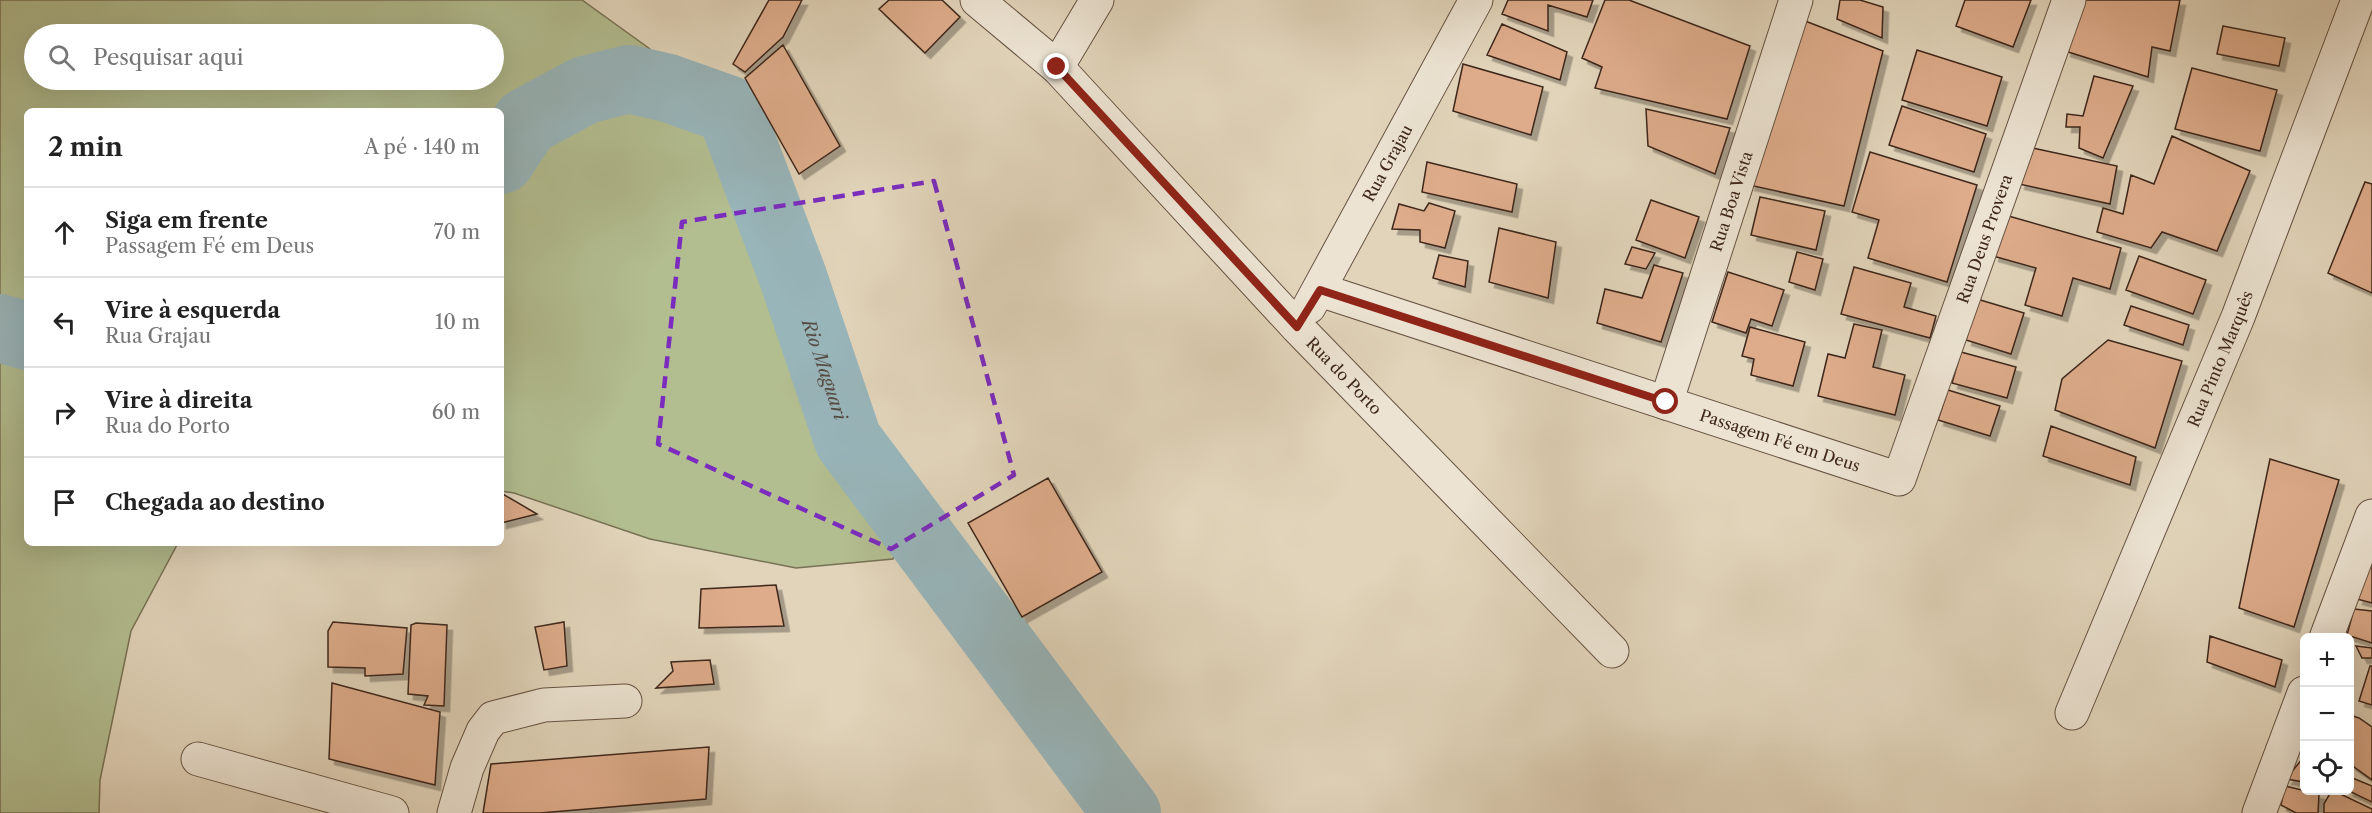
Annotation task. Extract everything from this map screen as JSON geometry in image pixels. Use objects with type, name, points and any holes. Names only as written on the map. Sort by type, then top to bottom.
[{"type":"street","name":"Rua do Porto","points":[[976,0],[1057,67],[1297,327],[1612,651]]},
{"type":"street","points":[[1057,67],[1096,0]]},
{"type":"street","name":"Rua Grajau","points":[[1297,327],[1320,290],[1476,0]]},
{"type":"street","name":"Rua Boa Vista","points":[[1666,402],[1796,0]]},
{"type":"street","name":"Rua Deus Provera","points":[[1899,479],[2069,0]]},
{"type":"street","name":"Rua Pinto Marquês","points":[[2072,713],[2238,317],[2358,0]]},
{"type":"street","name":"Passagem Fé em Deus","points":[[1320,290],[1899,479]]},
{"type":"street","points":[[2328,633],[2372,516]]},
{"type":"street","points":[[454,813],[466,768],[483,731],[493,718],[544,705],[625,700]]},
{"type":"street","points":[[2259,813],[2300,704]]},
{"type":"street","points":[[198,759],[393,813]]},
{"type":"highlighted area","points":[[934,181],[1014,475],[891,549],[658,444],[682,222]]},
{"type":"green space","points":[[0,0],[582,0],[650,49],[723,129],[796,264],[856,393],[913,506],[893,559],[796,568],[650,539],[504,491],[504,108],[24,108],[24,546],[176,546],[131,631],[100,780],[99,813],[0,813]]},
{"type":"building","points":[[769,0],[802,0],[783,37],[745,72],[733,64]]},
{"type":"building","points":[[889,0],[942,0],[960,17],[925,53],[879,9]]},
{"type":"building","points":[[1508,0],[1593,0],[1587,17],[1548,5],[1548,31],[1502,14]]},
{"type":"building","points":[[1605,0],[1629,0],[1750,46],[1727,119],[1595,88],[1602,67],[1582,58]]},
{"type":"building","points":[[1840,0],[1860,0],[1883,7],[1882,38],[1837,19]]},
{"type":"building","points":[[1965,0],[2031,0],[2013,47],[1956,26]]},
{"type":"building","points":[[2084,0],[2180,0],[2170,51],[2152,47],[2148,77],[2065,51]]},
{"type":"building","points":[[1800,19],[1883,51],[1844,206],[1749,185]]},
{"type":"building","points":[[1502,24],[1567,52],[1560,80],[1487,55]]},
{"type":"building","points":[[2223,26],[2285,38],[2279,66],[2217,54]]},
{"type":"building","points":[[783,45],[840,146],[799,174],[745,78]]},
{"type":"building","points":[[1917,50],[2002,77],[1987,126],[1902,100]]},
{"type":"building","points":[[1463,64],[1543,87],[1531,135],[1453,111]]},
{"type":"building","points":[[2192,68],[2277,90],[2260,151],[2175,129]]},
{"type":"building","points":[[2094,76],[2133,86],[2103,158],[2079,148],[2080,127],[2066,127],[2067,114],[2083,116]]},
{"type":"building","points":[[1902,106],[1986,134],[1974,172],[1889,145]]},
{"type":"building","points":[[1646,109],[1730,128],[1715,174],[1648,146]]},
{"type":"building","points":[[2172,136],[2250,171],[2217,251],[2162,232],[2151,248],[2097,232],[2103,208],[2123,214],[2131,175],[2154,184]]},
{"type":"building","points":[[2028,147],[2117,166],[2110,204],[2019,184]]},
{"type":"building","points":[[1870,152],[1977,185],[1947,282],[1868,258],[1879,220],[1852,212]]},
{"type":"building","points":[[1427,162],[1517,184],[1512,212],[1422,192]]},
{"type":"building","points":[[2365,182],[2372,184],[2372,293],[2328,273]]},
{"type":"building","points":[[1760,197],[1825,211],[1816,250],[1751,235]]},
{"type":"building","points":[[1651,200],[1699,217],[1685,258],[1636,240]]},
{"type":"building","points":[[1429,203],[1455,211],[1445,248],[1420,242],[1420,230],[1392,229],[1399,204],[1424,211]]},
{"type":"building","points":[[2005,215],[2121,248],[2110,289],[2073,278],[2062,316],[2025,305],[2036,268],[1993,256]]},
{"type":"building","points":[[1499,228],[1556,242],[1548,298],[1489,282]]},
{"type":"building","points":[[1632,247],[1655,253],[1646,269],[1625,264]]},
{"type":"building","points":[[1797,252],[1823,259],[1815,290],[1789,282]]},
{"type":"building","points":[[1439,255],[1468,261],[1465,287],[1433,278]]},
{"type":"building","points":[[2139,256],[2206,280],[2193,314],[2126,290]]},
{"type":"building","points":[[1654,265],[1683,273],[1661,342],[1597,323],[1605,289],[1642,298]]},
{"type":"building","points":[[1854,267],[1911,283],[1904,307],[1936,316],[1930,338],[1841,314]]},
{"type":"building","points":[[1728,272],[1784,290],[1772,326],[1751,319],[1746,333],[1712,322]]},
{"type":"building","points":[[1977,299],[2024,313],[2011,354],[1966,340]]},
{"type":"building","points":[[2131,306],[2189,325],[2183,345],[2124,325]]},
{"type":"building","points":[[1854,324],[1882,330],[1873,367],[1905,375],[1895,415],[1818,396],[1828,354],[1845,358]]},
{"type":"building","points":[[1750,327],[1805,342],[1793,386],[1751,375],[1754,359],[1742,356]]},
{"type":"building","points":[[2108,340],[2182,361],[2155,448],[2055,410],[2062,379]]},
{"type":"building","points":[[1961,352],[2016,367],[2007,398],[1952,383]]},
{"type":"building","points":[[1948,390],[2000,406],[1990,436],[1938,420]]},
{"type":"building","points":[[2051,426],[2136,457],[2130,485],[2043,456]]},
{"type":"building","points":[[2270,459],[2339,480],[2294,627],[2239,608]]},
{"type":"building","points":[[1048,478],[1102,572],[1022,617],[968,523]]},
{"type":"building","points":[[504,495],[537,514],[504,522]]},
{"type":"building","points":[[2372,553],[2372,603],[2357,599]]},
{"type":"building","points":[[776,585],[784,626],[699,628],[701,589]]},
{"type":"building","points":[[2354,609],[2372,611],[2372,643],[2354,637],[2354,633],[2348,633]]},
{"type":"building","points":[[333,622],[407,628],[403,674],[365,676],[365,668],[328,667],[328,631]]},
{"type":"building","points":[[564,622],[567,666],[544,670],[535,627]]},
{"type":"building","points":[[416,623],[447,625],[444,706],[424,705],[428,696],[408,694],[411,625]]},
{"type":"building","points":[[2210,636],[2282,660],[2275,687],[2207,662]]},
{"type":"building","points":[[2356,646],[2372,648],[2372,658],[2362,658]]},
{"type":"building","points":[[710,660],[714,684],[656,688],[673,671],[671,662]]},
{"type":"building","points":[[2370,666],[2372,666],[2372,705],[2359,701]]},
{"type":"building","points":[[332,683],[440,712],[435,785],[329,759]]},
{"type":"building","points":[[2354,716],[2372,727],[2372,780],[2354,767]]},
{"type":"building","points":[[709,747],[706,799],[540,813],[483,813],[491,764]]},
{"type":"building","points":[[2300,762],[2300,781],[2286,779]]},
{"type":"building","points":[[2354,779],[2372,786],[2372,802],[2354,793]]},
{"type":"building","points":[[2285,786],[2300,790],[2300,795],[2319,795],[2318,813],[2296,813],[2281,805]]},
{"type":"building","points":[[2329,795],[2343,795],[2372,809],[2372,813],[2324,813],[2324,804]]},
{"type":"waterway","name":"Rio Maguari","points":[[504,155],[526,122],[585,90],[629,79],[668,88],[730,110],[793,277],[848,440],[1127,813]]},
{"type":"waterway","name":"Rio Maguari","points":[[0,328],[24,335]]},
{"type":"route","points":[[1057,67],[1297,327],[1320,290],[1666,402]]}]
